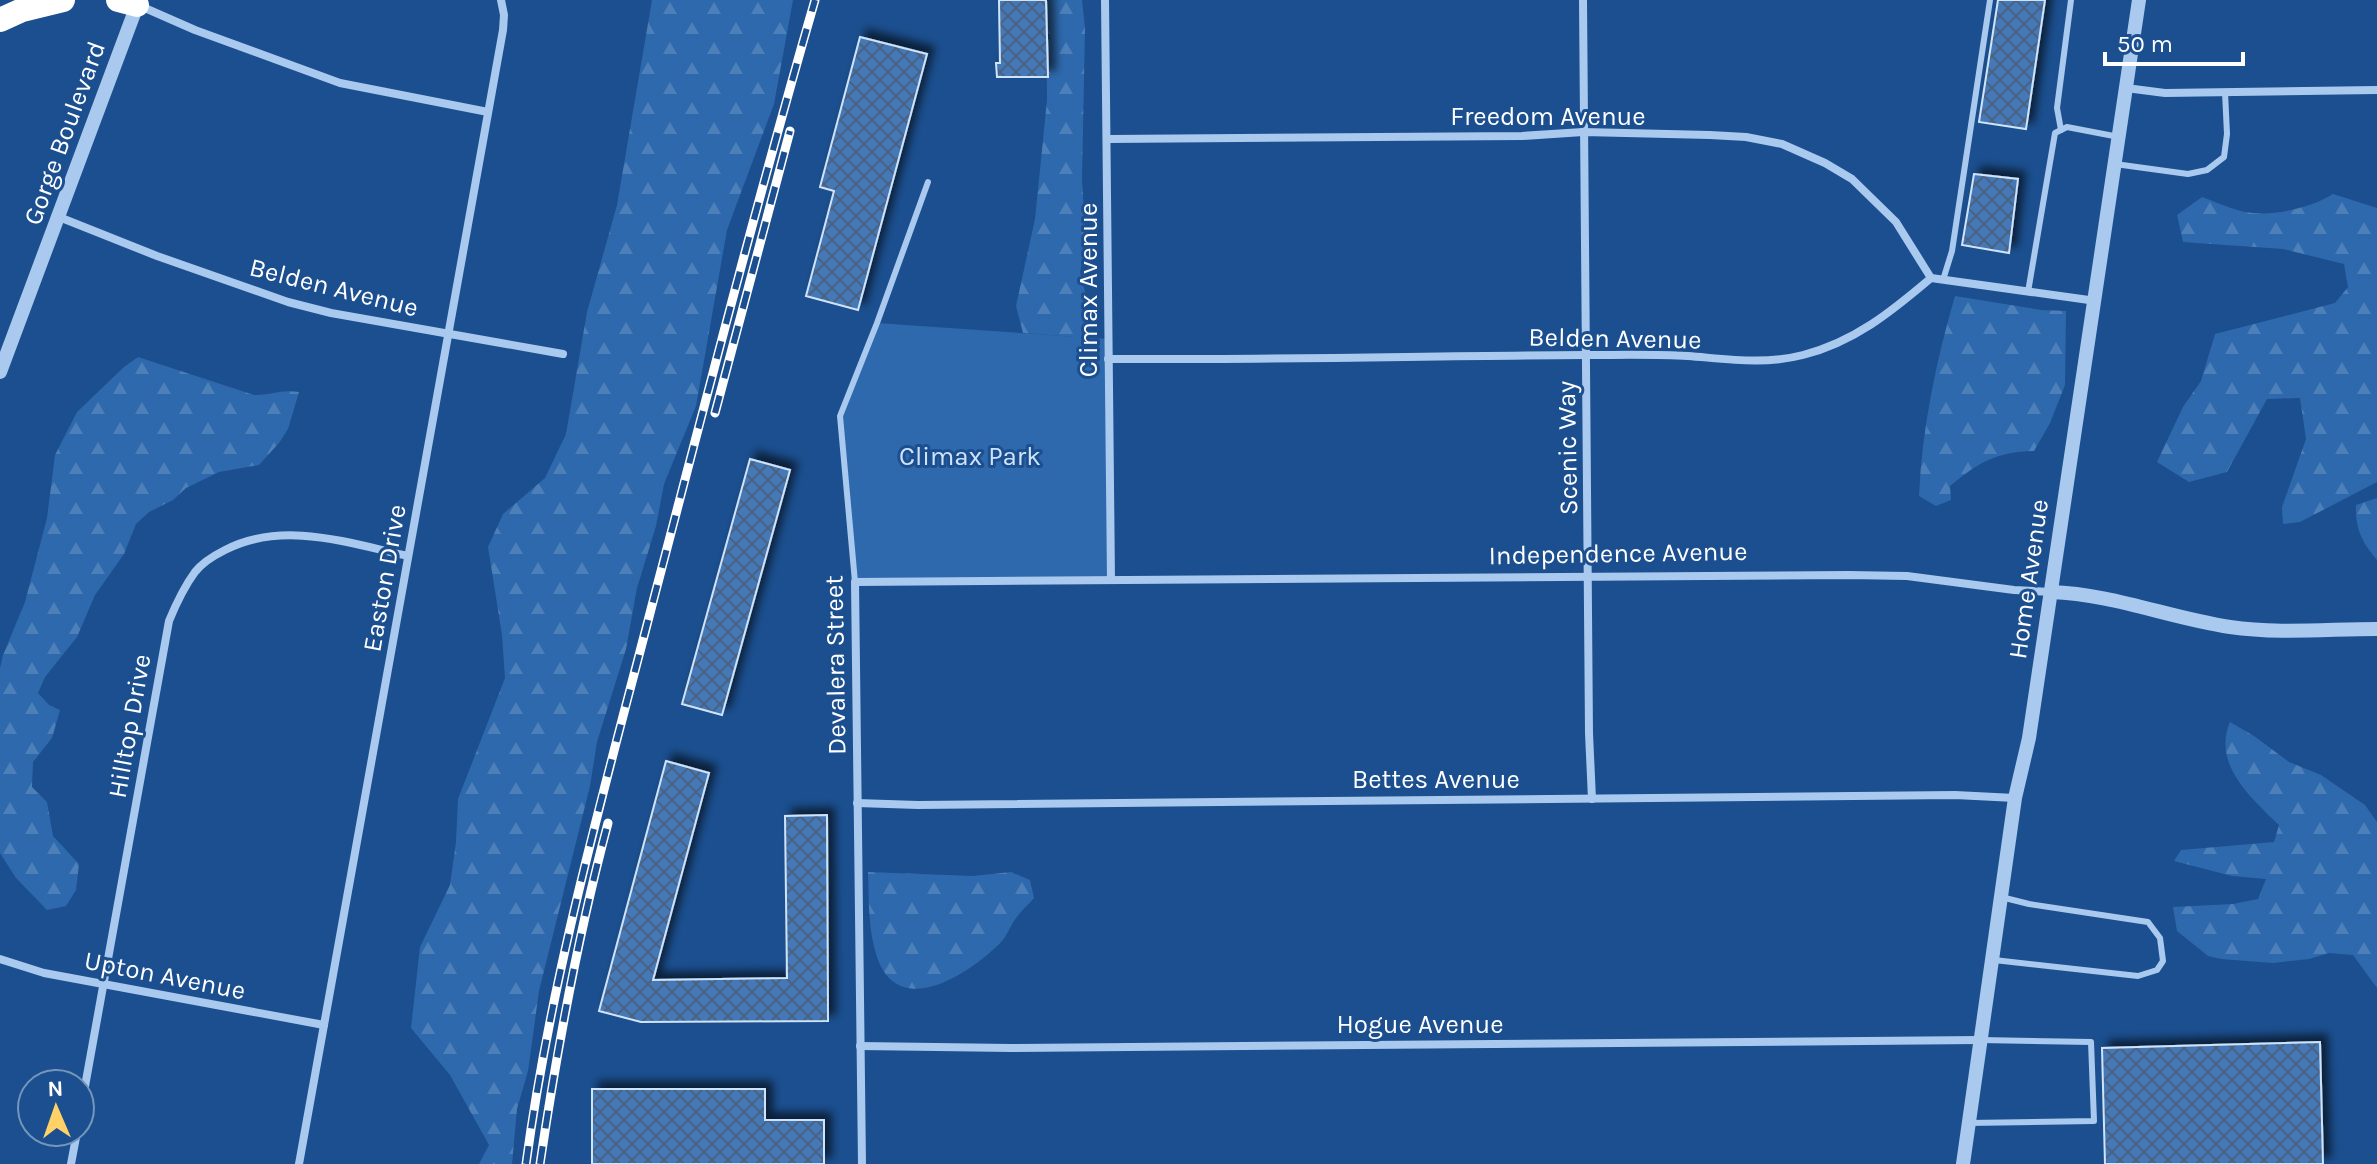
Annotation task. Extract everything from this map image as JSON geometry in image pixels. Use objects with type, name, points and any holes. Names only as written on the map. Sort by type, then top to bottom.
[{"type":"highway","points":[[0,20],[22,10],[63,0]]},
{"type":"street","name":"Easton Drive","points":[[299,1164],[503,30],[501,0]]},
{"type":"street","name":"Climax Avenue","points":[[1105,0],[1111,580]]},
{"type":"street","name":"Scenic Way","points":[[1583,0],[1592,799]]},
{"type":"street","name":"Home Avenue","points":[[1963,1164],[2015,798],[2029,738],[2139,0]]},
{"type":"street","points":[[131,2],[195,30],[340,83],[488,112]]},
{"type":"street","name":"Gorge Boulevard","points":[[0,372],[59,217],[131,2]]},
{"type":"street","points":[[2126,88],[2165,93],[2377,90]]},
{"type":"street","name":"Freedom Avenue","points":[[1108,139],[1522,136],[1583,132],[1746,137],[1803,152],[1852,179],[1881,205],[1907,237],[1931,278]]},
{"type":"street","name":"Belden Avenue","points":[[59,217],[157,256],[288,302],[331,313],[563,354]]},
{"type":"street","points":[[1931,278],[2096,301]]},
{"type":"street","name":"Belden Avenue","points":[[1108,359],[1586,355],[1772,361],[1830,347],[1858,334],[1891,313],[1931,278]]},
{"type":"street","name":"Hilltop Drive","points":[[88,1068],[169,621],[178,598],[197,569],[218,553],[242,541],[271,535],[325,538],[408,556]]},
{"type":"street","name":"Independence Avenue","points":[[855,582],[1502,579],[1588,575],[1907,576],[2109,598],[2232,627],[2275,630],[2377,629]]},
{"type":"street","name":"Devalera Street","points":[[855,582],[862,1164]]},
{"type":"street","name":"Bettes Avenue","points":[[857,803],[918,805],[1939,795],[2015,798]]},
{"type":"street","name":"Upton Avenue","points":[[0,959],[44,973],[324,1025]]},
{"type":"street","name":"Hogue Avenue","points":[[860,1046],[1026,1048],[1980,1040]]},
{"type":"lane","points":[[1943,280],[1952,251],[1990,0]]},
{"type":"lane","points":[[2061,130],[2057,108],[2071,0]]},
{"type":"lane","points":[[2115,164],[2188,174],[2207,170],[2224,157],[2227,134],[2225,92]]},
{"type":"lane","points":[[2028,292],[2055,133],[2067,127],[2119,137]]},
{"type":"lane","name":"Devalera Street","points":[[855,582],[840,416],[928,182]]},
{"type":"lane","points":[[1992,960],[2138,976],[2157,970],[2163,961],[2160,938],[2148,922],[2001,897]]},
{"type":"lane","points":[[1968,1123],[2094,1121],[2091,1042],[1980,1040]]},
{"type":"green space","points":[[652,0],[793,0],[774,104],[727,230],[696,406],[664,484],[656,526],[637,588],[626,649],[597,742],[590,786],[539,991],[528,1071],[517,1109],[512,1164],[479,1164],[489,1145],[450,1075],[411,1028],[420,947],[450,885],[458,799],[505,678],[502,635],[488,547],[503,514],[545,478],[566,434],[587,312],[617,205]]},
{"type":"green space","points":[[1046,0],[1082,0],[1085,28],[1082,179],[1086,245],[1080,272],[1092,319],[1088,338],[1023,333],[1016,306],[1035,219],[1047,100]]},
{"type":"green space","points":[[2333,194],[2377,208],[2377,482],[2300,522],[2283,524],[2282,507],[2306,439],[2300,398],[2267,399],[2227,472],[2189,482],[2157,462],[2183,407],[2201,381],[2215,334],[2335,303],[2348,287],[2344,264],[2283,249],[2183,242],[2177,215],[2202,197],[2240,211],[2267,213],[2302,207]]},
{"type":"green space","points":[[1955,296],[2066,311],[2065,385],[2050,423],[2034,451],[1998,456],[1979,465],[1950,486],[1951,500],[1936,506],[1919,496],[1923,445],[1931,395]]},
{"type":"green space","name":"Climax Park","points":[[877,323],[1108,339],[1111,580],[855,582],[840,416]]},
{"type":"green space","points":[[138,357],[254,395],[299,392],[288,429],[259,465],[219,472],[186,488],[136,524],[124,554],[95,595],[77,637],[45,677],[38,693],[49,705],[60,710],[52,738],[33,762],[32,787],[47,802],[53,836],[79,864],[76,890],[66,906],[47,910],[16,878],[0,853],[0,668],[25,602],[47,518],[55,455],[77,412]]},
{"type":"green space","points":[[2377,498],[2377,560],[2360,535],[2356,505]]},
{"type":"green space","points":[[2230,722],[2289,762],[2321,775],[2365,805],[2377,822],[2377,988],[2353,955],[2329,953],[2273,963],[2221,959],[2208,956],[2177,931],[2173,907],[2233,904],[2258,899],[2266,879],[2232,876],[2174,861],[2181,850],[2274,842],[2279,825],[2246,792],[2230,766],[2226,737]]},
{"type":"green space","points":[[868,872],[973,876],[1011,872],[1030,880],[1034,898],[1016,918],[1001,942],[988,954],[955,977],[918,989],[902,986],[887,976],[877,957],[870,926]]},
{"type":"building","points":[[999,0],[1046,0],[1048,77],[997,77],[996,63],[1000,63]]},
{"type":"building","points":[[1998,0],[2045,0],[2026,129],[1979,122]]},
{"type":"building","points":[[860,37],[927,54],[858,310],[806,296],[834,191],[820,187]]},
{"type":"building","points":[[1974,174],[2018,179],[2009,253],[1962,245]]},
{"type":"building","points":[[750,459],[790,470],[722,715],[682,704]]},
{"type":"building","points":[[666,761],[709,773],[653,980],[787,978],[785,816],[827,815],[828,1021],[641,1022],[599,1011]]},
{"type":"building","points":[[2320,1042],[2323,1164],[2105,1164],[2102,1048]]},
{"type":"building","points":[[592,1089],[765,1089],[765,1120],[824,1120],[824,1164],[592,1164]]},
{"type":"railway","points":[[526,1164],[549,1026],[596,821],[730,308],[815,0]]},
{"type":"railway","points":[[715,413],[790,131]]},
{"type":"railway","points":[[540,1164],[569,992],[608,823]]}]
